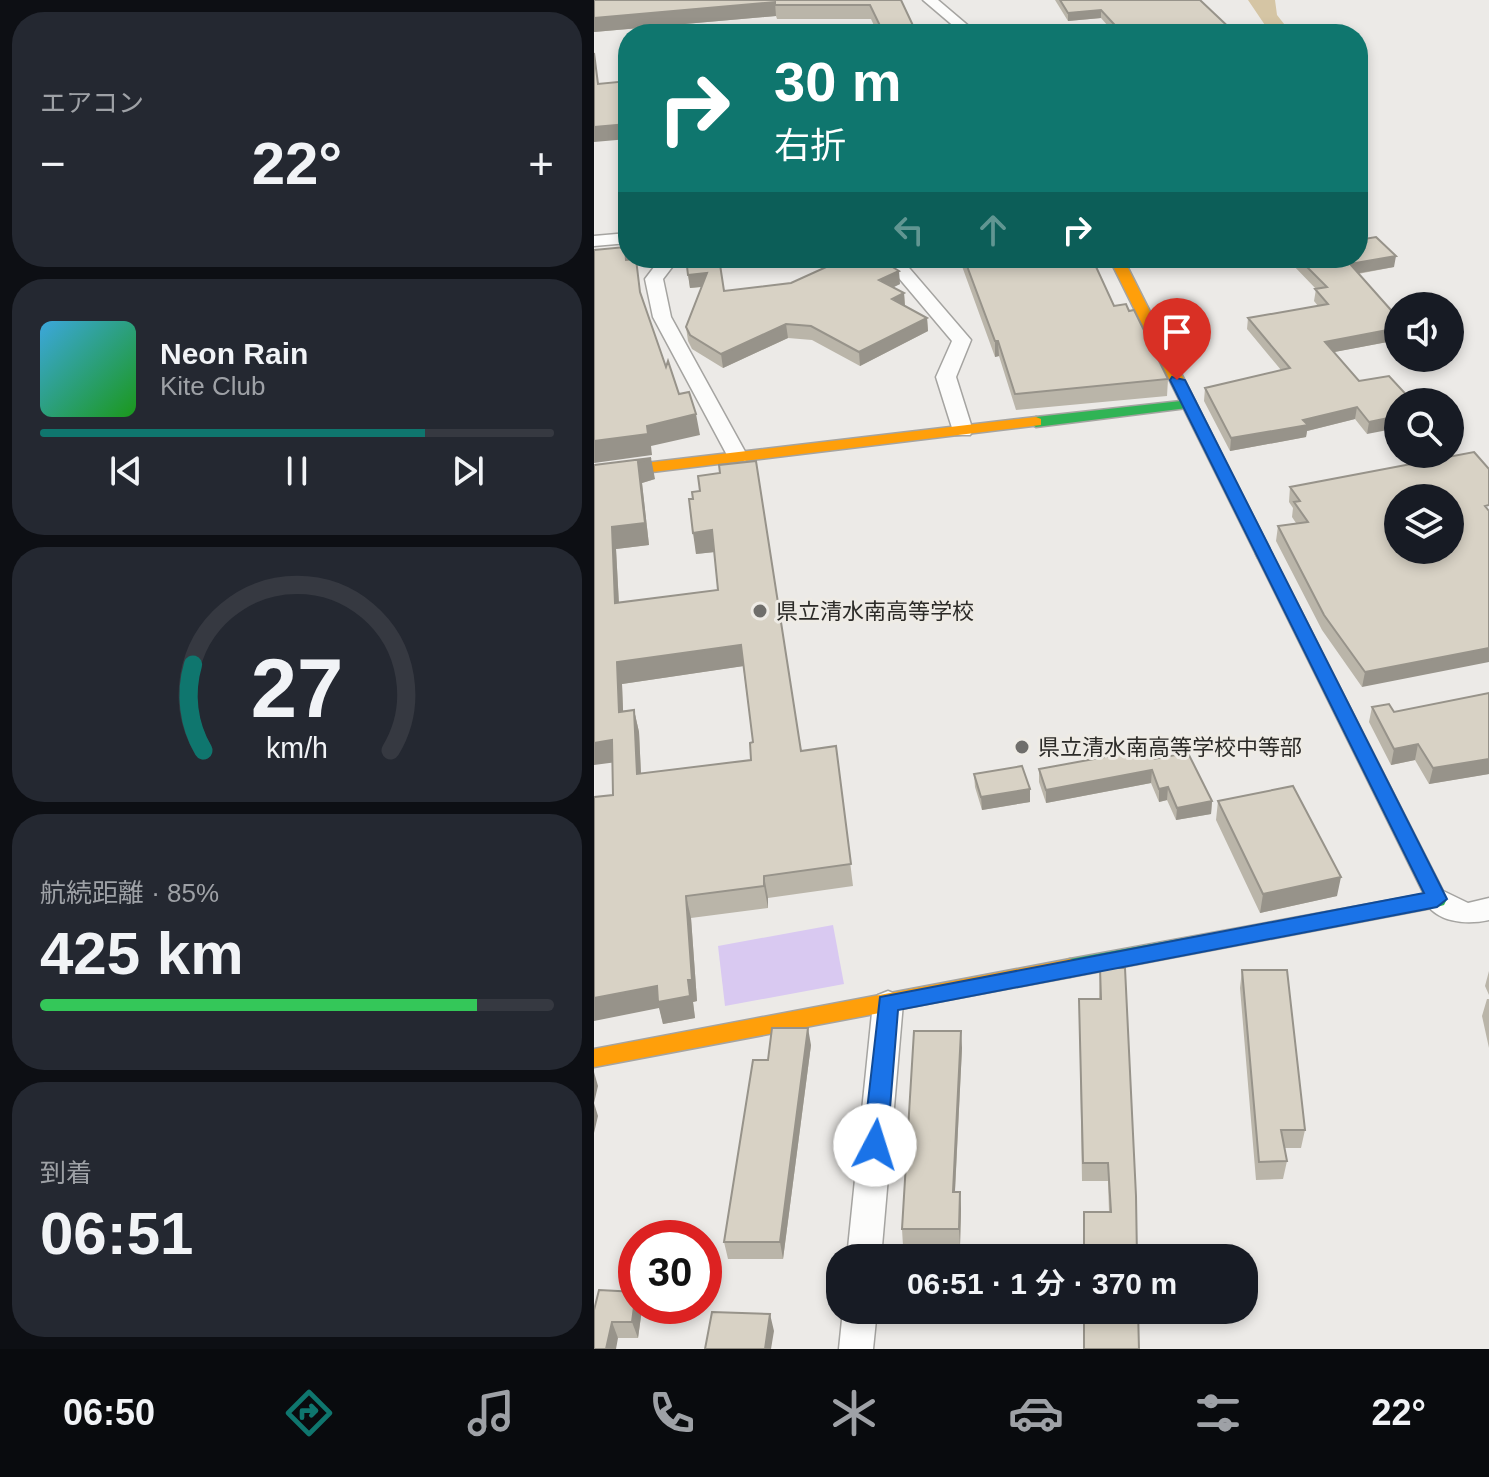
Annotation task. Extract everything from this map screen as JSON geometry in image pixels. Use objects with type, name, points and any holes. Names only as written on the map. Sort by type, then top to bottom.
[{"type":"street","points":[[930,0],[959,24]]},
{"type":"street","points":[[594,241],[618,239]]},
{"type":"street","points":[[662,268],[654,279],[659,308],[738,457]]},
{"type":"street","points":[[900,268],[962,340],[946,377],[963,431]]},
{"type":"street","points":[[1121,268],[1437,899],[1465,914],[1489,909]]},
{"type":"street","points":[[594,474],[1190,404]]},
{"type":"street","points":[[594,1058],[1437,899]]},
{"type":"street","points":[[865,1244],[888,1003]]},
{"type":"street","points":[[856,1349],[859,1324]]},
{"type":"shaded area","points":[[1248,0],[1275,0],[1277,15],[1284,24],[1264,24]]},
{"type":"shaded area","points":[[833,925],[844,984],[725,1006],[718,946]]},
{"type":"building","points":[[594,0],[901,0],[912,24],[879,24],[870,5],[775,5],[775,2],[594,18]]},
{"type":"building","points":[[1060,0],[1200,0],[1225,24],[1114,24],[1101,10],[1068,13]]},
{"type":"building","points":[[594,53],[598,84],[618,82],[618,125],[594,127]]},
{"type":"building","points":[[1376,237],[1396,256],[1368,261],[1368,238]]},
{"type":"building","points":[[618,248],[618,268],[637,268],[640,292],[666,367],[668,361],[679,394],[689,392],[696,414],[647,426],[648,434],[594,441],[594,250]]},
{"type":"building","points":[[687,268],[721,268],[724,291],[791,283],[824,268],[894,268],[899,271],[879,280],[904,293],[892,299],[927,318],[859,352],[811,326],[786,324],[721,354],[690,335],[686,327],[707,273],[688,275]]},
{"type":"building","points":[[968,268],[1097,268],[1114,306],[1126,304],[1129,311],[1134,310],[1168,379],[1015,394],[998,341],[995,341]]},
{"type":"building","points":[[1308,268],[1354,268],[1384,302],[1384,331],[1325,342],[1359,381],[1389,376],[1400,388],[1384,388],[1384,419],[1369,422],[1357,407],[1303,420],[1308,425],[1231,438],[1205,388],[1290,368],[1248,318],[1328,304],[1315,289],[1327,287]]},
{"type":"building","points":[[1474,452],[1489,469],[1489,505],[1485,506],[1489,511],[1489,648],[1365,672],[1324,615],[1278,526],[1308,522],[1294,502],[1300,501],[1290,487],[1390,468],[1464,468],[1464,454]]},
{"type":"building","points":[[651,458],[638,462],[645,523],[612,527],[615,603],[718,590],[712,530],[693,533],[689,499],[693,499],[692,492],[700,491],[698,476],[720,473],[719,465],[756,461],[801,751],[836,746],[851,864],[764,876],[764,886],[686,896],[692,980],[688,980],[690,996],[658,1002],[657,986],[594,998],[594,797],[613,795],[612,740],[594,743],[594,465]],"holes":[[[741,645],[753,742],[750,743],[751,760],[637,774],[634,710],[619,712],[617,662]]]},
{"type":"building","points":[[1489,693],[1489,759],[1433,768],[1418,744],[1394,749],[1372,707],[1389,704],[1394,712]]},
{"type":"building","points":[[1149,749],[1153,759],[1188,753],[1212,801],[1177,808],[1168,787],[1159,789],[1152,770],[1046,790],[1039,769]]},
{"type":"building","points":[[1022,766],[1030,789],[981,797],[974,774]]},
{"type":"building","points":[[1293,786],[1341,877],[1263,894],[1218,801]]},
{"type":"building","points":[[1100,968],[1125,968],[1137,1244],[1084,1244],[1084,1212],[1111,1212],[1108,1163],[1083,1163],[1079,999],[1101,999]]},
{"type":"building","points":[[1242,970],[1287,970],[1305,1130],[1281,1130],[1287,1161],[1259,1162]]},
{"type":"building","points":[[772,1028],[808,1028],[780,1242],[724,1242],[753,1060],[768,1060]]},
{"type":"building","points":[[914,1031],[961,1031],[953,1192],[960,1192],[959,1229],[902,1229]]},
{"type":"building","points":[[599,1290],[618,1291],[618,1322],[612,1322],[606,1349],[594,1349],[594,1310]]},
{"type":"building","points":[[722,1312],[770,1314],[765,1349],[705,1349],[710,1324],[722,1324]]},
{"type":"building","points":[[1084,1324],[1138,1324],[1139,1349],[1084,1349]]},
{"type":"traffic: fast","points":[[1036,422],[1190,404]]},
{"type":"traffic: fast","points":[[1070,968],[1437,899],[1264,554]]},
{"type":"traffic: slow","points":[[1121,268],[1264,554]]},
{"type":"traffic: slow","points":[[594,474],[1036,422]]},
{"type":"traffic: slow","points":[[594,1058],[1070,968]]},
{"type":"place","name":"県立清水南高等学校","points":[[760,611]]},
{"type":"place","name":"県立清水南高等学校中等部","points":[[1022,747]]},
{"type":"route","points":[[875,1145],[888,1003],[1437,899],[1177,380]]}]
